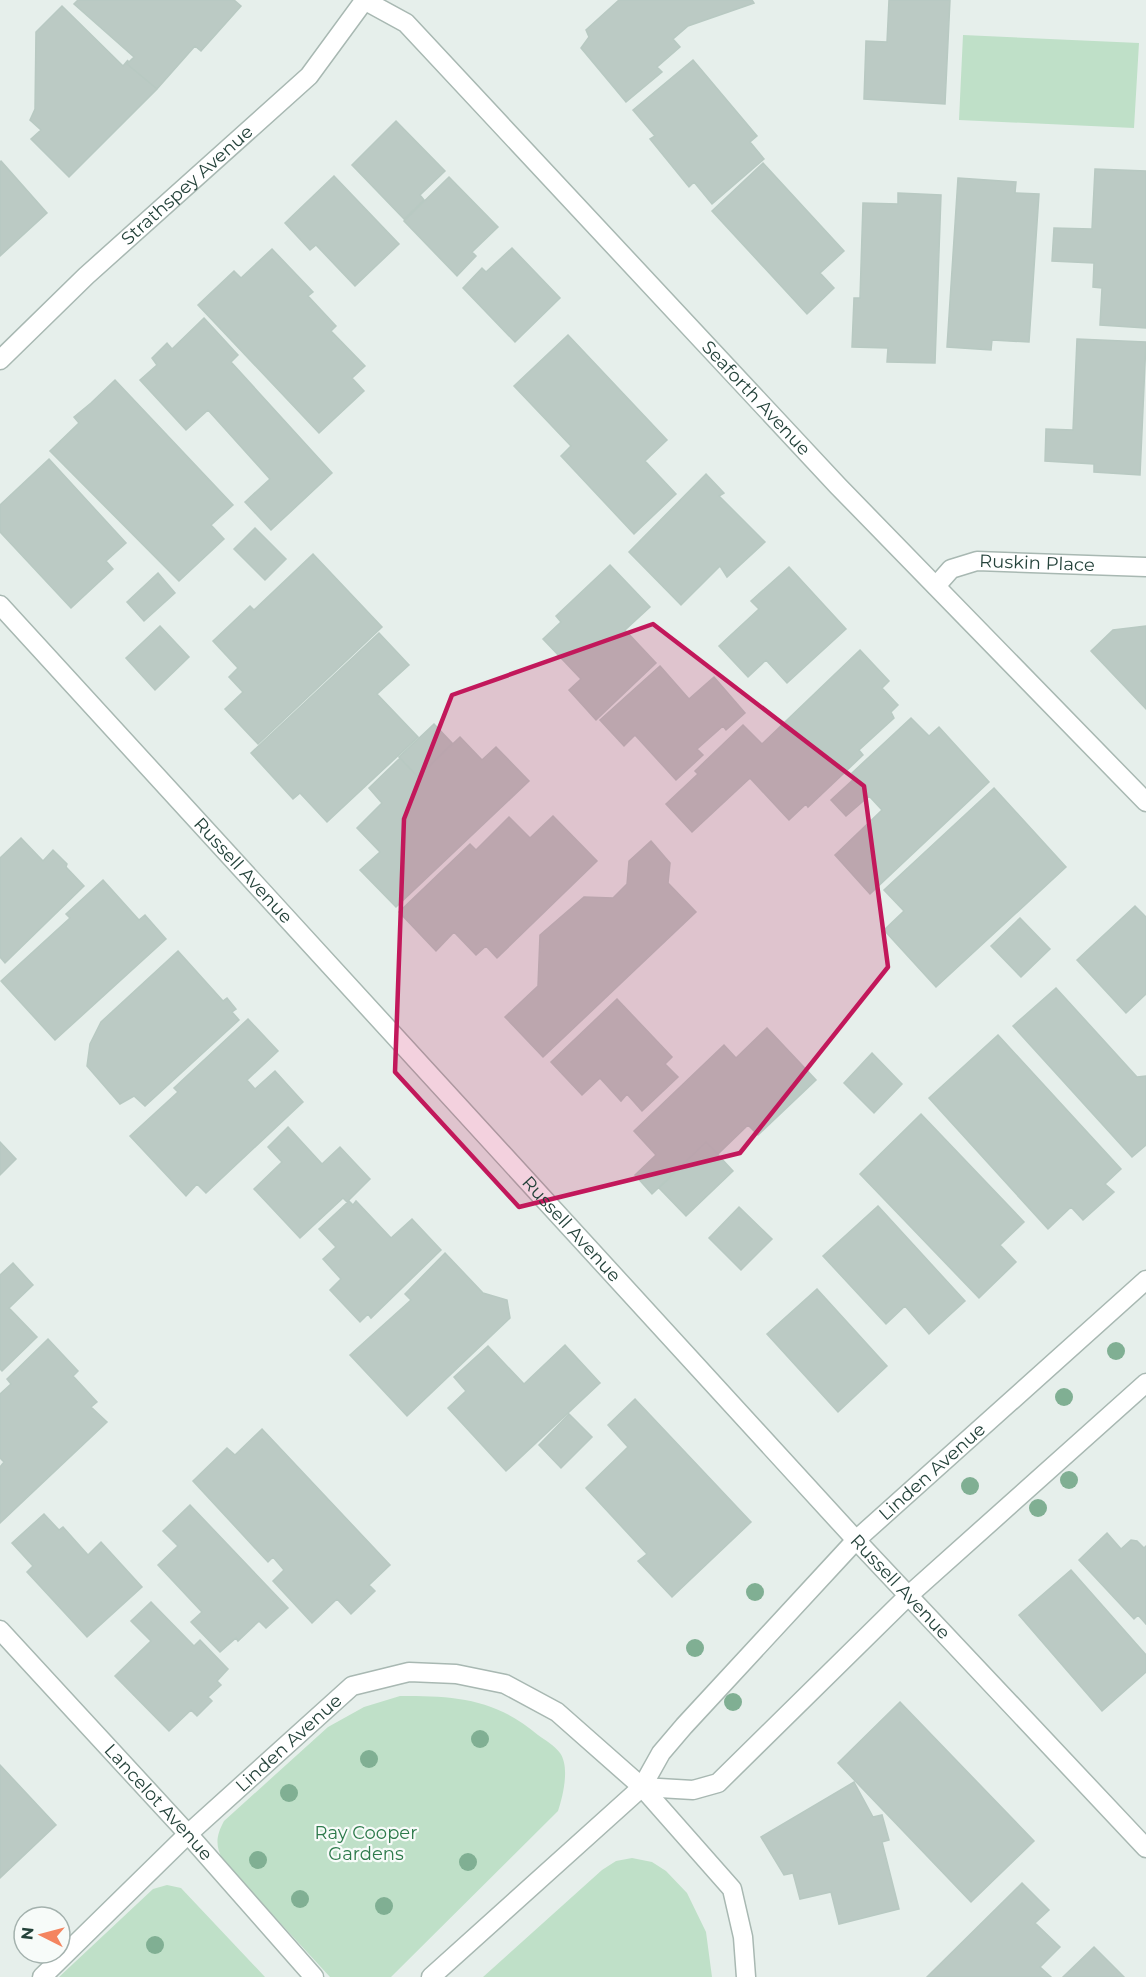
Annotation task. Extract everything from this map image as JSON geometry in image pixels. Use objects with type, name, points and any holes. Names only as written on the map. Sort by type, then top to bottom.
[{"type":"street","name":"Strathspey Avenue","points":[[0,360],[86,276],[309,76],[364,0]]},
{"type":"street","name":"Seaforth Avenue","points":[[364,0],[406,23],[838,486],[1146,802]]},
{"type":"street","name":"Ruskin Place","points":[[936,586],[951,569],[977,561],[1146,567]]},
{"type":"street","name":"Russell Avenue","points":[[0,605],[856,1540],[1146,1848]]},
{"type":"street","name":"Linden Avenue","points":[[431,1977],[642,1787],[661,1753],[684,1726],[856,1540],[1146,1280]]},
{"type":"street","points":[[642,1787],[693,1790],[718,1783],[909,1595],[1146,1383]]},
{"type":"street","name":"Lancelot Avenue","points":[[0,1630],[188,1834],[314,1977]]},
{"type":"street","name":"Linden Avenue","points":[[42,1977],[188,1834],[352,1686],[408,1672],[456,1674],[505,1684],[557,1712],[642,1787],[732,1889],[743,1937],[746,1977]]},
{"type":"highlighted area","points":[[653,624],[864,786],[888,967],[740,1153],[519,1207],[395,1072],[404,819],[452,695]]},
{"type":"green space","points":[[963,35],[1139,43],[1134,128],[959,120]]},
{"type":"green space","name":"Ray Cooper Gardens","points":[[400,1696],[439,1697],[473,1702],[490,1706],[522,1723],[560,1753],[565,1766],[562,1798],[558,1811],[391,1977],[330,1977],[223,1861],[218,1845],[219,1831],[224,1821],[328,1727],[364,1707]]},
{"type":"green space","points":[[632,1858],[652,1862],[666,1871],[687,1893],[706,1932],[712,1977],[483,1977],[602,1870],[616,1861]]},
{"type":"green space","points":[[167,1885],[181,1888],[265,1977],[59,1977],[153,1889]]},
{"type":"building","points":[[78,0],[234,0],[241,6],[201,51],[195,46],[157,89],[127,64],[134,57],[74,4]]},
{"type":"building","points":[[619,0],[752,0],[754,3],[688,26],[673,39],[680,47],[657,67],[662,72],[626,102],[581,48],[589,37],[586,30]]},
{"type":"building","points":[[889,0],[950,0],[945,104],[864,99],[866,41],[887,42]]},
{"type":"building","points":[[62,6],[123,66],[128,60],[127,64],[157,89],[69,177],[31,139],[41,130],[30,120],[35,109],[36,32]]},
{"type":"building","points":[[693,60],[757,136],[750,142],[764,159],[712,204],[694,182],[689,187],[650,139],[655,136],[633,110]]},
{"type":"building","points":[[396,121],[445,171],[420,195],[424,200],[404,219],[352,165]]},
{"type":"building","points":[[0,162],[47,213],[0,256]]},
{"type":"building","points":[[763,163],[844,251],[820,273],[834,288],[807,314],[712,211]]},
{"type":"building","points":[[1095,169],[1146,171],[1146,328],[1100,325],[1102,288],[1093,287],[1094,263],[1052,261],[1054,228],[1092,229]]},
{"type":"building","points":[[334,176],[399,244],[355,286],[316,245],[310,250],[285,223]]},
{"type":"building","points":[[449,177],[498,227],[472,252],[476,256],[457,276],[404,221]]},
{"type":"building","points":[[958,178],[1016,182],[1015,193],[1039,194],[1029,342],[992,340],[991,350],[947,347]]},
{"type":"building","points":[[898,193],[941,195],[935,363],[887,362],[888,348],[852,347],[854,298],[860,298],[863,203],[898,204]]},
{"type":"building","points":[[512,248],[560,298],[515,342],[463,288],[482,268],[486,272]]},
{"type":"building","points":[[272,249],[313,292],[308,296],[336,326],[331,331],[365,366],[352,378],[364,391],[319,433],[198,305],[234,271],[241,278]]},
{"type":"building","points":[[204,318],[238,355],[231,362],[332,473],[271,530],[245,502],[270,479],[208,410],[186,430],[140,380],[157,365],[152,358],[167,343],[172,349]]},
{"type":"building","points":[[568,335],[667,440],[645,461],[676,494],[634,534],[561,456],[571,446],[514,386]]},
{"type":"building","points":[[1077,339],[1146,342],[1140,475],[1094,472],[1094,464],[1045,461],[1046,429],[1073,430]]},
{"type":"building","points":[[115,380],[233,505],[211,525],[224,539],[179,581],[50,451],[79,423],[74,417]]},
{"type":"building","points":[[49,459],[126,543],[106,561],[113,569],[71,608],[0,532],[0,505]]},
{"type":"building","points":[[706,474],[724,493],[719,496],[765,542],[727,577],[720,566],[681,605],[629,552]]},
{"type":"building","points":[[255,528],[286,559],[265,580],[234,549]]},
{"type":"building","points":[[313,554],[382,627],[258,744],[225,709],[243,692],[229,677],[238,668],[213,641],[250,606],[254,610]]},
{"type":"building","points":[[610,565],[650,607],[625,630],[656,663],[596,720],[569,690],[581,679],[543,639],[561,622],[556,616]]},
{"type":"building","points":[[789,567],[846,629],[787,683],[766,660],[748,677],[719,646],[759,609],[751,601]]},
{"type":"building","points":[[158,573],[175,593],[144,621],[127,602]]},
{"type":"building","points":[[160,626],[189,657],[155,690],[126,658]]},
{"type":"building","points":[[1146,626],[1146,709],[1091,651],[1113,630]]},
{"type":"building","points":[[379,633],[409,665],[377,694],[418,737],[327,822],[300,793],[293,799],[251,753]]},
{"type":"building","points":[[860,650],[889,681],[882,688],[898,705],[891,712],[894,718],[859,750],[863,755],[808,807],[806,804],[789,820],[750,778],[692,832],[666,804],[698,774],[695,771],[743,725],[762,744]]},
{"type":"building","points":[[660,666],[689,699],[714,677],[745,713],[726,730],[723,726],[697,749],[703,755],[676,780],[635,735],[624,746],[600,720]]},
{"type":"building","points":[[911,718],[929,736],[939,727],[989,782],[870,894],[835,855],[882,810],[869,796],[846,816],[831,800],[856,777],[852,773]]},
{"type":"building","points":[[434,724],[452,743],[418,777],[399,757]]},
{"type":"building","points":[[460,737],[482,760],[496,747],[529,781],[396,907],[360,870],[380,852],[357,828],[382,803],[369,788],[400,758],[418,777]]},
{"type":"building","points":[[994,788],[1066,867],[936,987],[884,930],[904,911],[884,890]]},
{"type":"building","points":[[553,816],[597,861],[497,958],[486,946],[476,955],[454,932],[436,951],[399,912],[470,844],[476,850],[509,817],[530,838]]},
{"type":"building","points":[[21,838],[43,861],[53,850],[84,886],[5,963],[0,957],[0,858]]},
{"type":"building","points":[[651,841],[670,863],[668,883],[696,912],[543,1057],[505,1017],[538,986],[540,935],[584,897],[613,898],[627,884],[629,861]]},
{"type":"building","points":[[103,880],[139,920],[145,915],[166,939],[55,1040],[1,981],[70,918],[66,914]]},
{"type":"building","points":[[1135,906],[1146,917],[1146,994],[1126,1013],[1077,960]]},
{"type":"building","points":[[1020,918],[1050,949],[1021,977],[991,946]]},
{"type":"building","points":[[178,951],[223,1001],[227,998],[236,1009],[232,1012],[239,1020],[145,1106],[134,1096],[120,1104],[87,1066],[90,1044],[101,1022]]},
{"type":"building","points":[[1056,988],[1137,1077],[1146,1076],[1146,1145],[1132,1157],[1013,1026]]},
{"type":"building","points":[[617,999],[672,1057],[665,1064],[678,1077],[642,1111],[627,1094],[621,1101],[600,1078],[582,1095],[551,1062]]},
{"type":"building","points":[[248,1019],[278,1051],[247,1080],[255,1089],[275,1071],[303,1102],[206,1193],[197,1184],[186,1196],[130,1136],[178,1092],[174,1088]]},
{"type":"building","points":[[767,1028],[816,1080],[758,1135],[748,1125],[718,1154],[706,1142],[652,1194],[635,1175],[656,1155],[634,1131],[724,1045],[736,1058]]},
{"type":"building","points":[[998,1035],[1121,1169],[1105,1184],[1114,1192],[1083,1220],[1071,1207],[1048,1229],[929,1098]]},
{"type":"building","points":[[872,1053],[902,1084],[874,1113],[844,1083]]},
{"type":"building","points":[[921,1114],[1024,1222],[1000,1245],[1016,1262],[979,1298],[860,1174]]},
{"type":"building","points":[[288,1127],[322,1164],[340,1147],[370,1179],[347,1202],[343,1198],[300,1238],[254,1189],[282,1162],[268,1147]]},
{"type":"building","points":[[0,1142],[16,1159],[0,1175]]},
{"type":"building","points":[[706,1142],[733,1171],[686,1216],[659,1188]]},
{"type":"building","points":[[349,1201],[353,1205],[356,1201],[391,1238],[412,1219],[441,1250],[371,1318],[368,1314],[360,1322],[330,1290],[341,1279],[323,1259],[336,1247],[319,1229]]},
{"type":"building","points":[[878,1206],[965,1301],[929,1334],[905,1306],[886,1324],[823,1256]]},
{"type":"building","points":[[739,1207],[772,1239],[741,1270],[709,1238]]},
{"type":"building","points":[[445,1253],[483,1293],[507,1300],[510,1318],[407,1416],[350,1355],[411,1300],[405,1294]]},
{"type":"building","points":[[13,1263],[33,1285],[9,1308],[37,1337],[2,1371],[0,1369],[0,1275]]},
{"type":"building","points":[[817,1289],[887,1366],[838,1412],[767,1334]]},
{"type":"building","points":[[48,1339],[78,1371],[73,1376],[97,1402],[91,1407],[107,1422],[0,1523],[0,1467],[4,1462],[0,1458],[0,1394],[11,1384],[7,1379]]},
{"type":"building","points":[[565,1345],[600,1383],[506,1471],[448,1408],[466,1391],[454,1377],[488,1346],[524,1384]]},
{"type":"building","points":[[635,1399],[751,1522],[672,1597],[638,1561],[647,1554],[586,1488],[628,1447],[608,1425]]},
{"type":"building","points":[[569,1414],[592,1437],[561,1468],[539,1445]]},
{"type":"building","points":[[262,1429],[390,1565],[369,1585],[375,1591],[351,1614],[337,1599],[312,1623],[273,1581],[284,1570],[273,1557],[268,1562],[193,1481],[227,1448],[235,1455]]},
{"type":"building","points":[[190,1505],[288,1608],[266,1628],[259,1621],[238,1641],[236,1638],[220,1652],[191,1622],[202,1612],[158,1565],[178,1546],[163,1531]]},
{"type":"building","points":[[44,1514],[59,1530],[63,1527],[88,1555],[101,1542],[142,1587],[87,1637],[27,1572],[33,1566],[12,1543]]},
{"type":"building","points":[[1107,1533],[1121,1549],[1131,1540],[1137,1541],[1144,1548],[1146,1546],[1146,1624],[1138,1615],[1134,1619],[1079,1560]]},
{"type":"building","points":[[1071,1570],[1146,1655],[1146,1672],[1102,1711],[1019,1615]]},
{"type":"building","points":[[151,1602],[194,1646],[200,1640],[228,1669],[217,1681],[221,1685],[208,1697],[212,1701],[197,1716],[191,1710],[169,1731],[115,1676],[151,1641],[131,1621]]},
{"type":"building","points":[[900,1702],[1034,1841],[971,1902],[838,1763]]},
{"type":"building","points":[[0,1765],[56,1825],[0,1878]]},
{"type":"building","points":[[854,1782],[873,1817],[882,1815],[889,1840],[882,1842],[899,1909],[839,1924],[831,1892],[800,1899],[793,1873],[784,1875],[761,1837]]},
{"type":"building","points":[[1022,1883],[1049,1910],[1035,1923],[1060,1947],[1040,1967],[1051,1977],[927,1977]]},
{"type":"building","points":[[1094,1947],[1124,1977],[1063,1977]]}]
